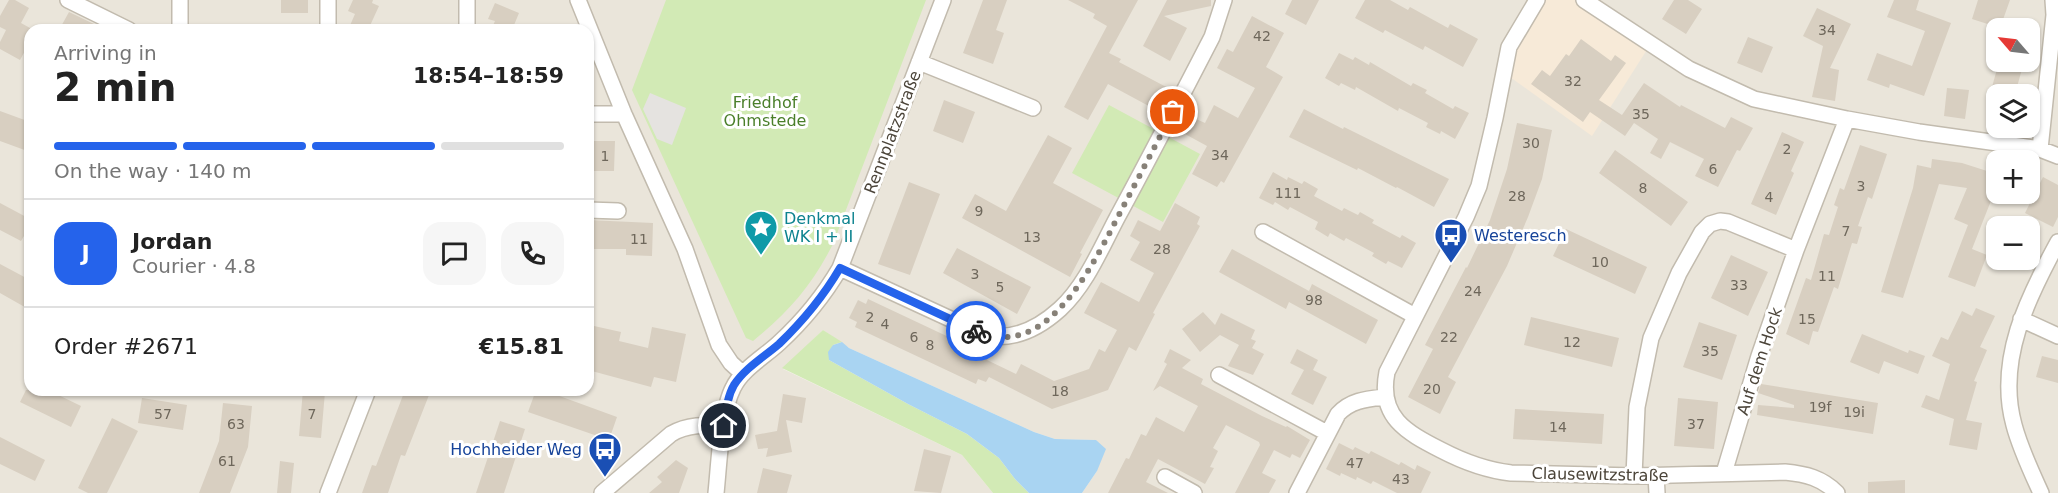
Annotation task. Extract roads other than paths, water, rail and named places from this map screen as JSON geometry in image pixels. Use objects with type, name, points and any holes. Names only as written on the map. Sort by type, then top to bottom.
[{"type":"street","points":[[68,0],[117,24]]},
{"type":"street","points":[[180,0],[180,24]]},
{"type":"street","points":[[327,24],[328,0]]},
{"type":"street","points":[[467,0],[467,24]]},
{"type":"street","points":[[578,0],[588,24]]},
{"type":"street","name":"Rennplatzstraße","points":[[743,374],[804,319],[824,295],[840,268],[942,0]]},
{"type":"street","points":[[840,268],[985,335],[997,338],[1022,333],[1050,318],[1073,294],[1096,256],[1212,37],[1224,0]]},
{"type":"street","points":[[1297,493],[1327,433],[1346,405],[1385,397],[1384,385],[1387,372],[1466,217],[1479,186],[1509,47],[1537,0]]},
{"type":"street","points":[[1584,0],[1689,69],[1754,99],[1919,132],[2040,149],[2058,156]]},
{"type":"street","points":[[2040,149],[2054,15],[2053,0]]},
{"type":"street","points":[[594,40],[624,114],[685,249],[719,345],[730,363],[743,374],[733,386],[727,402],[716,493]]},
{"type":"street","name":"Rennplatzstraße","points":[[919,62],[1033,108]]},
{"type":"street","points":[[594,114],[624,114]]},
{"type":"street","name":"Auf dem Hock","points":[[1724,473],[1759,356],[1796,250],[1847,119]]},
{"type":"street","points":[[594,210],[618,211]]},
{"type":"street","points":[[1634,476],[1637,407],[1651,338],[1679,273],[1702,232],[1710,224],[1720,221],[1728,222],[1796,250]]},
{"type":"street","points":[[1263,232],[1415,316]]},
{"type":"street","points":[[2041,493],[2020,446],[2013,422],[2008,395],[2009,369],[2013,345],[2021,320],[2058,242]]},
{"type":"street","points":[[2021,320],[2058,336]]},
{"type":"street","points":[[1219,375],[1327,433]]},
{"type":"street","points":[[328,493],[366,396]]},
{"type":"street","name":"Clausewitzstraße","points":[[1385,397],[1398,423],[1410,434],[1475,466],[1511,473],[1634,476],[1799,473],[1821,480],[1837,493]]},
{"type":"street","points":[[602,493],[670,434],[682,427],[724,426]]},
{"type":"street","points":[[1656,475],[1657,493]]},
{"type":"street","points":[[1165,477],[1194,493]]},
{"type":"water","points":[[842,342],[849,348],[1034,432],[1055,439],[1096,440],[1106,449],[1097,471],[1082,493],[1029,493],[999,458],[967,434],[829,360],[828,352],[833,345]]},
{"type":"place","name":"Denkmal WK I + II","points":[[761,256]]},
{"type":"place","name":"Westeresch","points":[[1451,264]]},
{"type":"place","name":"Hochheider Weg","points":[[605,478]]},
{"type":"park label","name":"Friedhof Ohmstede","points":[[765,111]]}]
